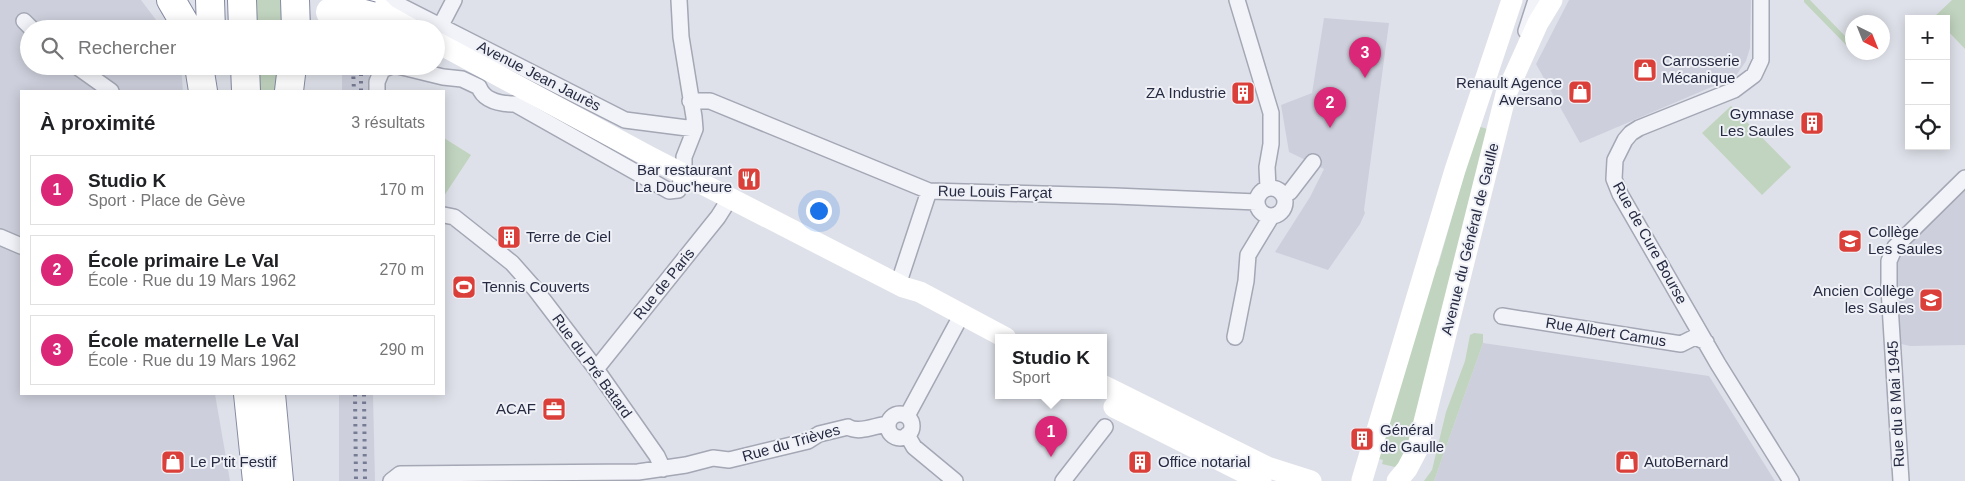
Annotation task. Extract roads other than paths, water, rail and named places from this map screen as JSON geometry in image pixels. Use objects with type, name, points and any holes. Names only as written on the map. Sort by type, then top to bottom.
[{"type":"highway","points":[[171,0],[183,20]]},
{"type":"highway","points":[[210,0],[211,20]]},
{"type":"highway","points":[[242,0],[243,20]]},
{"type":"highway","points":[[296,0],[296,20]]},
{"type":"highway","points":[[319,20],[330,12],[379,8]]},
{"type":"highway","points":[[200,75],[203,90]]},
{"type":"highway","points":[[216,75],[217,90]]},
{"type":"highway","points":[[245,75],[246,90]]},
{"type":"highway","points":[[289,90],[291,75]]},
{"type":"highway","points":[[257,481],[266,396]]},
{"type":"highway","points":[[266,396],[280,481]]},
{"type":"main road","name":"Avenue du Général de Gaulle","points":[[1397,481],[1407,469],[1417,450],[1506,94],[1538,23],[1552,0]]},
{"type":"main road","name":"Avenue du Général de Gaulle","points":[[1362,481],[1455,170],[1508,2]]},
{"type":"main road","points":[[379,8],[397,20]]},
{"type":"main road","name":"Avenue Jean Jaurès","points":[[445,37],[684,174],[901,286],[920,292],[995,343]]},
{"type":"main road","name":"Avenue Jean Jaurès","points":[[960,318],[997,334]]},
{"type":"main road","points":[[1107,387],[1268,467],[1311,481]]},
{"type":"main road","points":[[1099,399],[1261,481]]},
{"type":"street","points":[[445,20],[454,0]]},
{"type":"street","points":[[435,75],[462,79],[479,88],[482,94],[500,104],[515,104],[669,191],[678,190],[684,174],[684,157],[695,129],[681,37],[679,0]]},
{"type":"street","points":[[1237,0],[1271,113],[1271,144],[1267,167],[1268,188]]},
{"type":"street","points":[[1506,94],[1536,0]]},
{"type":"street","name":"Rue de Cure Bourse","points":[[1762,0],[1761,60],[1754,75],[1734,90],[1639,128],[1631,133],[1620,150],[1613,170],[1614,180],[1620,194],[1706,342],[1791,481]]},
{"type":"street","name":"Avenue Jean Jaurès","points":[[379,8],[407,20]]},
{"type":"street","name":"Avenue Jean Jaurès","points":[[445,37],[625,120],[695,129]]},
{"type":"street","points":[[89,75],[110,90]]},
{"type":"street","points":[[377,90],[377,82],[380,75]]},
{"type":"street","name":"Rue Louis Farçat","points":[[690,101],[710,101],[929,191],[1257,202]]},
{"type":"street","points":[[1283,194],[1290,192],[1313,162]]},
{"type":"street","name":"Rue du 8 Mai 1945","points":[[1901,481],[1889,289],[1889,260],[1895,246],[1965,178]]},
{"type":"street","points":[[1268,188],[1276,189],[1283,194],[1286,202],[1280,214],[1271,217],[1262,214],[1257,206],[1260,193],[1268,188]]},
{"type":"street","points":[[901,286],[929,191]]},
{"type":"street","name":"Rue de Paris","points":[[596,369],[718,217],[730,198]]},
{"type":"street","name":"Rue du Pré Batard","points":[[445,214],[454,217],[512,263],[535,289],[596,369],[657,456],[662,475]]},
{"type":"street","points":[[1235,337],[1246,281],[1248,255],[1271,217]]},
{"type":"street","points":[[0,237],[20,246]]},
{"type":"street","name":"Rue Albert Camus","points":[[1502,316],[1681,344],[1695,337],[1706,342]]},
{"type":"street","points":[[888,424],[888,431],[893,436],[900,438],[907,436],[912,426],[907,416],[960,318]]},
{"type":"street","name":"Rue du Trièves","points":[[391,481],[400,474],[638,472],[662,475],[713,458],[730,460],[808,441],[819,434],[848,427],[852,430],[888,424],[895,414],[907,416]]},
{"type":"street","points":[[1063,480],[1104,427]]},
{"type":"street","points":[[907,436],[914,447],[955,481]]},
{"type":"railway","points":[[360,0],[360,20]]},
{"type":"railway","points":[[353,75],[354,90]]},
{"type":"railway","points":[[361,75],[361,90]]},
{"type":"railway","points":[[355,395],[356,481]]},
{"type":"railway","points":[[364,395],[365,481]]},
{"type":"place","name":"Carrosserie Mécanique","points":[[1645,70]]},
{"type":"place","name":"École maternelle Le Val","points":[[1365,78]]},
{"type":"place","name":"Renault Agence Aversano","points":[[1580,92]]},
{"type":"place","name":"ZA Industrie","points":[[1243,93]]},
{"type":"place","name":"Gymnase Les Saules","points":[[1812,123]]},
{"type":"place","name":"École primaire Le Val","points":[[1330,128]]},
{"type":"place","name":"Bar restaurant La Douc'heure","points":[[749,179]]},
{"type":"place","name":"Terre de Ciel","points":[[509,237]]},
{"type":"place","name":"Collège Les Saules","points":[[1850,241]]},
{"type":"place","name":"Tennis Couverts","points":[[464,287]]},
{"type":"place","name":"Ancien Collège les Saules","points":[[1931,300]]},
{"type":"place","name":"ACAF","points":[[554,409]]},
{"type":"place","name":"Général de Gaulle","points":[[1362,439]]},
{"type":"place","name":"Studio K","points":[[1051,457]]},
{"type":"place","name":"Le P'tit Festif","points":[[173,462]]},
{"type":"place","name":"Office notarial","points":[[1140,462]]},
{"type":"place","name":"AutoBernard","points":[[1627,462]]}]
